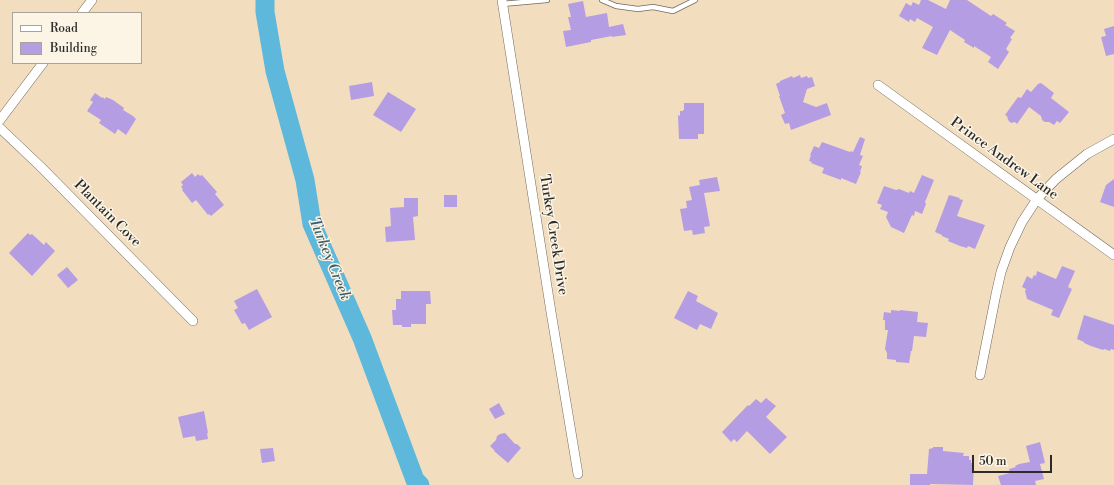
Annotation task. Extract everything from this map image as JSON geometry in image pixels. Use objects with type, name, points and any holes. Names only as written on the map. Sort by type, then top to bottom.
[{"type":"street","points":[[83,12],[92,0]]},
{"type":"street","name":"Turkey Creek Drive","points":[[502,2],[578,474]]},
{"type":"street","points":[[0,120],[43,64]]},
{"type":"street","name":"Prince Andrew Lane","points":[[878,85],[1114,255]]},
{"type":"street","name":"Plantain Cove","points":[[0,128],[41,167],[193,321]]},
{"type":"street","points":[[980,375],[1001,272],[1010,247],[1022,222],[1037,199],[1056,179],[1087,154],[1114,139]]},
{"type":"lane","points":[[502,2],[547,0]]},
{"type":"lane","points":[[602,0],[616,6],[638,9],[653,7],[673,11],[695,0]]},
{"type":"building","points":[[921,0],[928,0],[946,9],[950,0],[967,0],[991,16],[993,14],[1007,23],[1005,25],[1015,31],[1010,38],[1012,39],[1006,49],[1009,52],[998,69],[988,62],[991,57],[974,46],[974,48],[964,42],[965,40],[950,30],[937,55],[922,48],[933,27],[917,18],[915,22],[910,19],[909,22],[899,16],[906,3],[911,6],[913,2],[919,5]]},
{"type":"building","points":[[583,1],[586,17],[607,13],[609,27],[623,24],[626,35],[591,40],[591,42],[566,47],[563,31],[571,30],[568,17],[571,17],[568,4]]},
{"type":"building","points":[[1114,26],[1114,54],[1106,56],[1101,37],[1106,36],[1104,29]]},
{"type":"building","points":[[800,75],[801,78],[807,76],[808,78],[812,77],[815,86],[807,89],[803,102],[816,107],[827,103],[831,115],[791,130],[789,123],[785,124],[781,115],[785,113],[776,84],[792,76],[793,78]]},
{"type":"building","points":[[372,82],[374,96],[351,100],[349,86]]},
{"type":"building","points":[[1041,83],[1054,93],[1051,98],[1069,112],[1060,123],[1057,121],[1054,125],[1042,120],[1041,116],[1029,107],[1017,124],[1015,122],[1011,123],[1005,115],[1018,97],[1021,98],[1027,89],[1031,92],[1038,84]]},
{"type":"building","points":[[388,92],[416,109],[401,132],[373,115]]},
{"type":"building","points":[[95,93],[102,98],[105,99],[106,97],[113,100],[124,108],[123,110],[136,119],[126,135],[118,129],[115,134],[99,123],[101,120],[87,111],[93,102],[90,100]]},
{"type":"building","points":[[684,103],[704,103],[704,134],[698,134],[698,139],[679,139],[678,115],[680,116],[680,111],[684,110]]},
{"type":"building","points":[[860,137],[865,139],[860,155],[863,156],[859,165],[862,166],[861,172],[856,184],[822,173],[824,168],[809,161],[814,146],[819,148],[822,142],[853,152]]},
{"type":"building","points":[[192,173],[195,177],[198,174],[200,176],[202,175],[217,192],[215,194],[224,205],[211,216],[209,214],[208,215],[196,200],[192,203],[182,190],[183,189],[181,187],[183,185],[181,182]]},
{"type":"building","points":[[922,175],[934,180],[922,214],[915,211],[914,216],[912,215],[904,233],[891,227],[886,217],[888,212],[880,209],[882,205],[877,203],[884,186],[914,193]]},
{"type":"building","points":[[717,177],[720,191],[704,193],[710,226],[704,227],[705,233],[693,235],[692,230],[684,231],[680,209],[687,208],[686,201],[692,200],[689,187],[700,185],[699,180]]},
{"type":"building","points":[[1114,179],[1114,207],[1100,202],[1106,185]]},
{"type":"building","points":[[444,195],[457,195],[457,207],[444,207]]},
{"type":"building","points":[[949,195],[963,200],[957,216],[985,225],[975,249],[968,246],[967,248],[960,246],[948,241],[949,239],[935,232]]},
{"type":"building","points":[[404,198],[418,198],[418,216],[413,217],[415,240],[386,242],[385,227],[391,226],[390,208],[404,207]]},
{"type":"building","points":[[28,233],[30,235],[32,234],[44,245],[46,242],[55,251],[32,276],[9,253]]},
{"type":"building","points":[[1062,266],[1075,271],[1068,287],[1072,289],[1059,318],[1051,315],[1053,310],[1027,299],[1026,289],[1022,287],[1027,276],[1032,279],[1034,275],[1036,276],[1037,271],[1056,279]]},
{"type":"building","points":[[67,267],[78,280],[68,288],[57,275]]},
{"type":"building","points":[[257,289],[272,317],[249,330],[245,323],[242,324],[234,310],[238,308],[234,301]]},
{"type":"building","points":[[401,291],[430,291],[431,304],[426,304],[426,324],[411,324],[411,327],[393,325],[392,310],[396,310],[396,299],[401,299]]},
{"type":"building","points":[[688,291],[698,296],[696,301],[718,313],[711,329],[700,324],[697,330],[674,318]]},
{"type":"building","points":[[891,310],[918,312],[917,322],[928,323],[926,337],[914,336],[909,363],[896,362],[896,360],[887,359],[885,349],[888,330],[885,330],[885,320],[883,320],[884,312],[891,313]]},
{"type":"building","points":[[1084,315],[1114,325],[1114,350],[1103,350],[1077,339]]},
{"type":"building","points":[[766,398],[776,406],[766,417],[787,437],[770,454],[747,431],[737,442],[734,439],[731,442],[722,432],[748,405],[749,406],[756,399],[761,403]]},
{"type":"building","points":[[499,403],[505,414],[495,419],[489,409]]},
{"type":"building","points":[[204,411],[208,439],[196,441],[195,436],[183,438],[178,417]]},
{"type":"building","points":[[505,433],[521,448],[508,463],[490,446],[496,440],[497,436]]},
{"type":"building","points":[[1040,442],[1045,463],[1040,464],[1044,479],[1035,481],[1036,485],[1001,485],[998,476],[1010,473],[1009,469],[1016,467],[1015,466],[1019,464],[1030,462],[1026,446]]},
{"type":"building","points":[[933,447],[943,447],[943,451],[964,453],[963,456],[969,456],[971,463],[974,463],[973,485],[910,485],[910,474],[927,474],[929,449]]},
{"type":"building","points":[[273,448],[275,461],[262,463],[260,449]]},
{"type":"waterway","name":"Turkey Creek","points":[[265,0],[265,12],[275,71],[305,180],[312,224],[362,338],[415,480],[420,485]]}]
